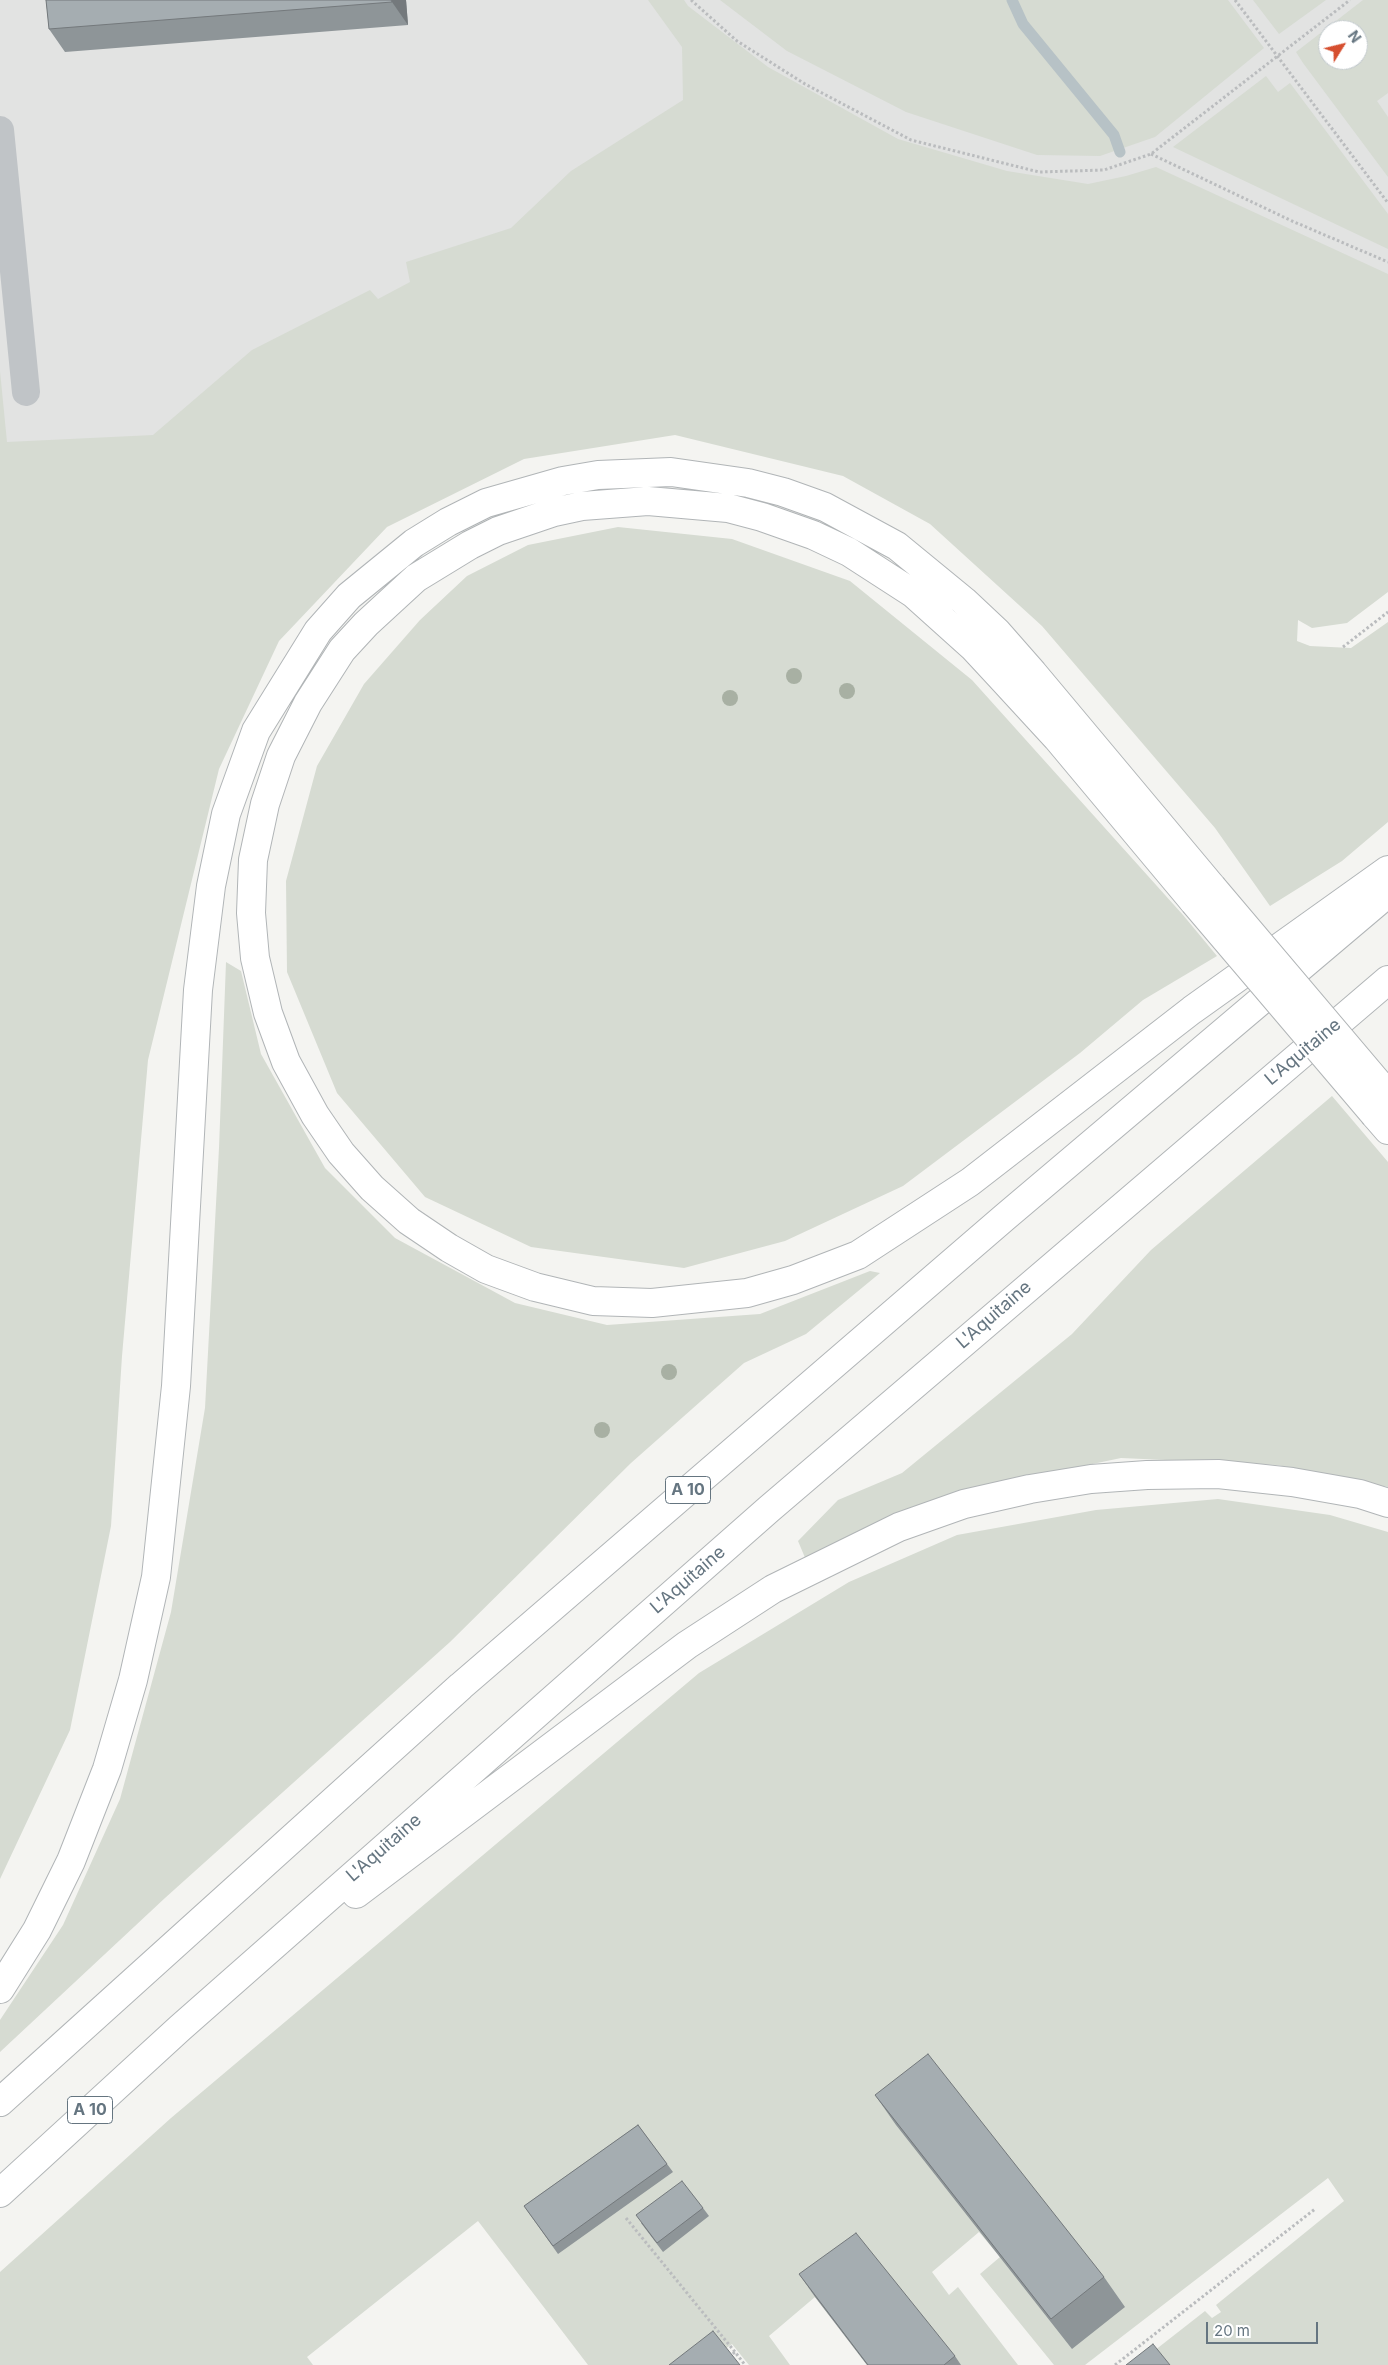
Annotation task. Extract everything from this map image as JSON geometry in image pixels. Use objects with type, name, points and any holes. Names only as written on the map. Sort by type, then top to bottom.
[{"type":"highway","points":[[0,1989],[37,1930],[71,1861],[96,1796],[133,1680],[156,1576],[176,1386],[198,990],[210,886],[226,814],[256,731],[318,632],[349,596],[414,543],[448,522],[486,503],[563,481],[598,475],[671,472],[748,483],[783,492],[825,507],[897,546],[930,571],[997,632],[1064,708],[1203,895],[1384,1114]]},
{"type":"highway","points":[[1203,895],[1000,675],[973,647],[914,594],[862,560],[813,535],[762,517],[728,508],[648,501],[615,502],[572,508],[528,520],[498,531],[470,545],[416,578],[366,624],[342,650],[308,703],[281,756],[265,804],[253,860],[251,913],[255,958],[261,985],[268,1013],[286,1062],[315,1115],[341,1153],[372,1188],[409,1221],[486,1268],[536,1287],[593,1300],[652,1303],[747,1293],[793,1280],[858,1254],[970,1182],[1192,1010],[1388,870]]},
{"type":"highway","name":"A 10","points":[[0,2102],[468,1679],[998,1224],[1388,893]]},
{"type":"highway","name":"L'Aquitaine","points":[[0,2193],[180,2028],[769,1509],[1388,980]]},
{"type":"highway","points":[[180,2028],[687,1645],[773,1589],[899,1527],[964,1504],[1030,1489],[1091,1479],[1147,1474],[1218,1474],[1292,1482],[1360,1494],[1388,1503]]},
{"type":"street","points":[[0,130],[26,392]]},
{"type":"path","points":[[691,0],[738,41],[805,84],[911,140],[1039,172],[1104,170],[1151,154],[1350,0]]},
{"type":"path","points":[[1235,0],[1388,203]]},
{"type":"path","points":[[1151,154],[1292,221],[1388,262]]},
{"type":"path","points":[[1343,647],[1388,612]]},
{"type":"path","points":[[1115,2365],[1315,2209]]},
{"type":"path","points":[[626,2218],[745,2365]]},
{"type":"path","points":[[724,2361],[735,2352]]},
{"type":"shaded area","points":[[0,0],[1388,0],[1388,500],[623,371],[0,725]]},
{"type":"shaded area","points":[[648,0],[684,0],[688,6],[768,67],[898,139],[1007,171],[1088,184],[1156,167],[1388,274],[1388,592],[1347,623],[1312,628],[1298,620],[1297,641],[1310,646],[1351,648],[1388,622],[1388,822],[1342,861],[1270,906],[1215,828],[1042,626],[930,524],[843,476],[675,435],[524,459],[387,527],[279,641],[219,769],[148,1060],[122,1356],[111,1526],[70,1730],[0,1879],[0,371],[7,442],[153,435],[252,350],[370,290],[378,299],[410,282],[406,262],[511,228],[571,171],[683,100],[682,47]]},
{"type":"shaded area","points":[[720,0],[1228,0],[1264,48],[1155,137],[1100,156],[1037,155],[906,112],[787,51]]},
{"type":"shaded area","points":[[1253,0],[1326,0],[1279,34]]},
{"type":"shaded area","points":[[1363,0],[1388,0],[1388,93],[1377,101],[1388,117],[1388,177],[1296,52],[1318,35],[1318,70],[1368,70],[1368,20],[1337,20]]},
{"type":"shaded area","points":[[1266,76],[1278,92],[1290,83],[1388,214],[1388,249],[1173,147]]},
{"type":"shaded area","points":[[618,527],[732,539],[850,581],[972,680],[1183,915],[1217,956],[1143,1000],[1080,1053],[903,1186],[785,1241],[684,1268],[531,1247],[425,1197],[337,1093],[287,972],[286,881],[317,766],[364,684],[420,620],[467,576],[528,545]]},
{"type":"shaded area","points":[[226,962],[241,971],[261,1054],[325,1168],[395,1238],[515,1303],[607,1325],[760,1314],[870,1271],[880,1273],[806,1334],[744,1363],[631,1463],[450,1642],[165,1898],[0,2052],[0,2020],[63,1925],[120,1799],[171,1612],[205,1408],[219,1148]]},
{"type":"shaded area","points":[[1332,1096],[1388,1162],[1388,1487],[1277,1465],[1121,1458],[988,1486],[806,1560],[798,1541],[838,1500],[902,1473],[1072,1334],[1151,1250]]},
{"type":"shaded area","points":[[1218,1499],[1330,1515],[1388,1532],[1388,2365],[1136,2365],[1205,2311],[1212,2318],[1221,2312],[1216,2305],[1344,2201],[1328,2178],[1085,2365],[1054,2365],[980,2274],[1000,2257],[979,2232],[932,2272],[949,2295],[958,2287],[1018,2365],[867,2365],[815,2297],[769,2336],[790,2365],[749,2365],[732,2344],[703,2365],[588,2365],[478,2221],[307,2357],[313,2365],[0,2365],[0,2272],[171,2118],[699,1673],[849,1582],[957,1535],[1096,1510]]},
{"type":"building","points":[[46,0],[391,0],[392,2],[49,29]]},
{"type":"building","points":[[928,2054],[1104,2277],[1051,2319],[875,2095]]},
{"type":"building","points":[[638,2125],[667,2164],[553,2246],[524,2206]]},
{"type":"building","points":[[682,2181],[703,2208],[657,2243],[636,2215]]},
{"type":"building","points":[[856,2233],[955,2356],[944,2365],[868,2365],[799,2274]]},
{"type":"building","points":[[713,2331],[740,2365],[669,2365]]},
{"type":"building","points":[[1153,2344],[1170,2365],[1126,2365]]},
{"type":"waterway","points":[[1012,0],[1023,24],[1114,135],[1120,152]]}]
